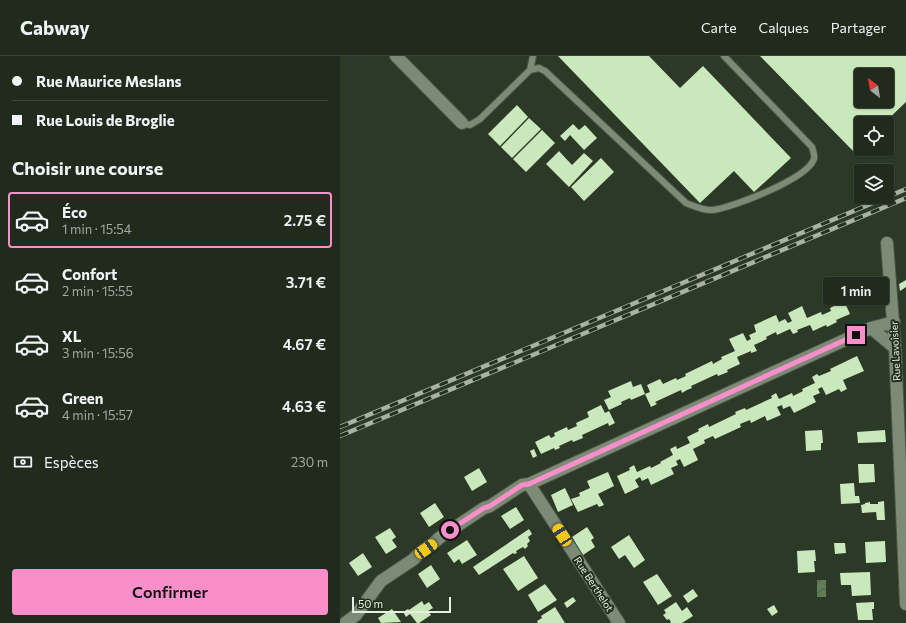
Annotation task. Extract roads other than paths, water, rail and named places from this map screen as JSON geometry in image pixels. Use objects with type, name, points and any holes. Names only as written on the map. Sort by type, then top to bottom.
[{"type":"street","points":[[396,56],[462,124]]},
{"type":"street","name":"Rue Lavoisier","points":[[887,243],[894,322],[906,604]]},
{"type":"street","points":[[345,623],[356,615],[381,581],[414,559],[439,538],[522,485],[529,484],[871,328],[894,322]]},
{"type":"street","points":[[871,328],[895,348]]},
{"type":"street","name":"Rue Berthelot","points":[[529,484],[619,623]]},
{"type":"lane","points":[[530,70],[533,56]]},
{"type":"lane","points":[[462,124],[470,125],[480,119],[530,70],[539,68],[545,71],[686,203],[698,208],[711,210],[723,208],[764,194],[796,177],[808,168],[814,159],[812,147],[724,56]]},
{"type":"water","points":[[817,580],[826,580],[826,597],[817,597]]},
{"type":"railway","points":[[340,427],[906,189]]},
{"type":"railway","points":[[340,436],[906,198]]}]
